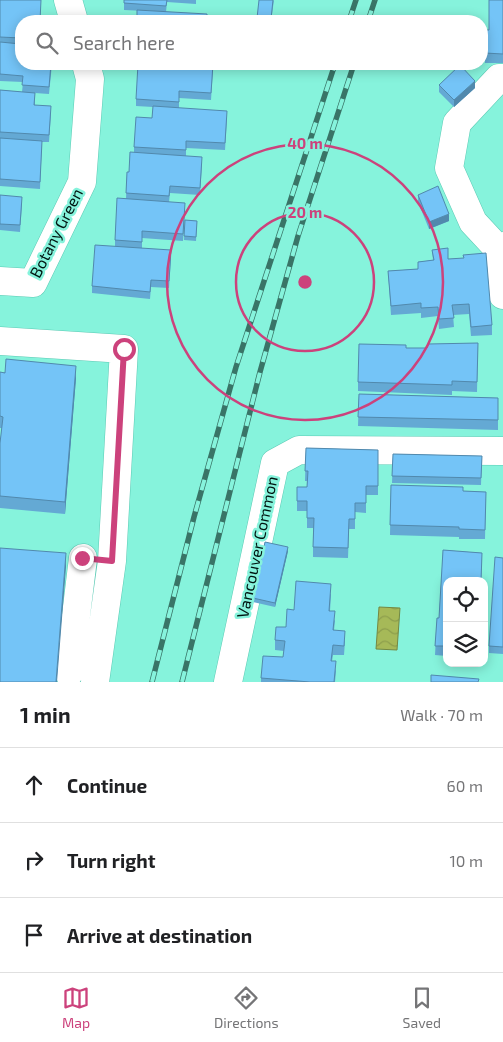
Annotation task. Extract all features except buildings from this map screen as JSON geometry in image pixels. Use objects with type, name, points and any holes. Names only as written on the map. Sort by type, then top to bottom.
[{"type":"street","points":[[68,0],[72,15]]},
{"type":"street","name":"Botany Green","points":[[0,281],[33,283],[82,182],[90,79],[88,70]]},
{"type":"street","points":[[503,78],[499,78],[457,123],[449,168],[473,222],[502,248],[503,294]]},
{"type":"street","points":[[0,340],[124,349],[112,561],[94,682]]},
{"type":"street","name":"Vancouver Common","points":[[228,682],[275,463],[299,450],[503,451]]},
{"type":"street","points":[[55,556],[112,561]]},
{"type":"street","points":[[69,673],[82,558]]},
{"type":"water","points":[[379,607],[400,608],[397,650],[376,649]]},
{"type":"railway","points":[[351,15],[356,0]]},
{"type":"railway","points":[[370,15],[375,0]]},
{"type":"railway","points":[[152,682],[194,517],[236,367],[333,70]]},
{"type":"railway","points":[[182,682],[260,372],[298,236],[352,70]]},
{"type":"route","points":[[82,558],[112,561],[124,349]]}]
